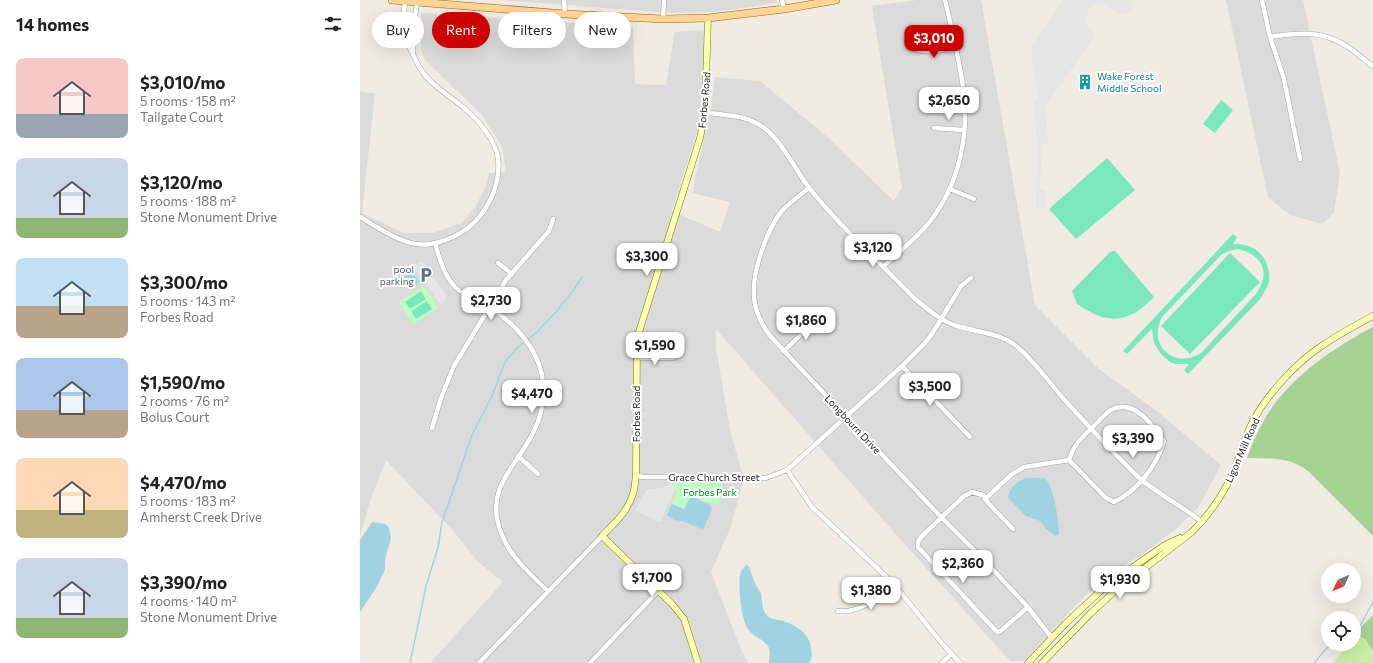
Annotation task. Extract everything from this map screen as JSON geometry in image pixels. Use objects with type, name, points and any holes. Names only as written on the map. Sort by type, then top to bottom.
[{"type":"main road","points":[[392,0],[443,2],[545,12]]},
{"type":"main road","points":[[566,14],[663,19],[708,18],[784,9],[836,0]]},
{"type":"street","points":[[564,0],[565,12]]},
{"type":"street","points":[[663,19],[664,0]]},
{"type":"street","points":[[782,0],[784,9]]},
{"type":"street","points":[[883,267],[930,222],[940,208],[950,189],[957,170],[964,130],[964,96],[945,0]]},
{"type":"street","points":[[1262,0],[1270,37],[1284,79],[1300,159]]},
{"type":"street","points":[[360,217],[389,234],[405,241],[435,243],[465,231],[477,221],[494,192],[498,157],[493,144],[478,121],[465,108],[426,77],[419,66],[404,31],[405,1]]},
{"type":"street","points":[[413,52],[413,30],[417,2]]},
{"type":"street","name":"Forbes Road","points":[[479,663],[619,519],[628,506],[633,493],[636,475],[636,358],[639,332],[700,138],[705,112],[708,18]]},
{"type":"street","points":[[1270,37],[1303,32],[1332,38],[1350,48],[1373,66]]},
{"type":"street","points":[[914,49],[923,52],[931,52],[955,47]]},
{"type":"street","points":[[705,112],[736,116],[747,119],[764,128],[778,141],[810,188],[826,208],[914,298],[928,310],[956,326],[1001,338],[1013,344],[1142,480],[1202,522]]},
{"type":"street","points":[[934,128],[964,130]]},
{"type":"street","name":"Longbourn Drive","points":[[810,188],[782,211],[767,234],[754,282],[756,307],[762,324],[784,351],[940,517],[983,559],[1028,608],[1052,638]]},
{"type":"street","points":[[950,189],[974,199]]},
{"type":"street","points":[[432,428],[441,398],[454,366],[506,280],[549,231],[553,219]]},
{"type":"street","points":[[435,243],[438,256],[455,286],[463,294],[489,308],[510,322],[525,338],[542,373],[544,395],[541,414],[534,432],[500,485],[496,500],[497,519],[504,541],[514,556],[548,591]]},
{"type":"street","points":[[498,263],[512,274]]},
{"type":"street","name":"Grace Church Street","points":[[636,475],[642,477],[670,478],[766,478],[787,470],[902,366],[932,334],[961,286],[971,278]]},
{"type":"street","name":"Ligon Mill Road","points":[[1042,663],[1115,591],[1192,532],[1202,522],[1213,507],[1232,474],[1253,421],[1266,400],[1300,364],[1322,346],[1373,316]]},
{"type":"street","points":[[784,351],[817,319]]},
{"type":"street","points":[[636,358],[673,358]]},
{"type":"street","points":[[902,366],[970,437]]},
{"type":"street","points":[[1111,409],[1131,409],[1146,418],[1164,441],[1156,462],[1149,474],[1120,500],[1114,502],[1106,498],[1069,460],[1074,447],[1080,439],[1111,409]]},
{"type":"street","points":[[518,456],[538,474]]},
{"type":"street","points":[[985,499],[1011,475],[1024,467],[1069,460]]},
{"type":"street","points":[[787,470],[812,507],[893,584],[960,663]]},
{"type":"street","points":[[1014,529],[983,496],[972,492],[964,496],[940,517],[921,537],[918,542],[918,547],[996,631],[999,632],[1028,608]]},
{"type":"street","name":"Ligon Mill Road","points":[[1028,663],[1092,598],[1107,585],[1165,545],[1192,532]]},
{"type":"street","points":[[602,536],[672,604],[684,619],[698,663]]},
{"type":"street","points":[[838,611],[849,612],[858,609],[870,602],[893,584]]},
{"type":"street","points":[[590,663],[658,591]]},
{"type":"street","points":[[942,663],[951,654]]},
{"type":"shaded area","points":[[503,0],[777,0],[778,3],[714,12],[671,13]]},
{"type":"shaded area","points":[[917,0],[981,0],[1035,305],[1099,369],[1158,412],[1221,465],[1198,508],[1178,527],[1145,553],[1108,575],[1075,606],[1024,661],[1010,661],[900,539],[716,329],[716,348],[730,430],[744,480],[730,529],[711,572],[740,647],[748,663],[430,663],[503,582],[477,561],[455,533],[386,460],[370,501],[360,537],[360,91],[375,94],[362,213],[404,233],[433,233],[461,223],[475,207],[485,188],[489,173],[506,172],[502,147],[482,115],[425,60],[421,49],[424,48],[424,13],[432,14],[432,48],[490,48],[490,18],[498,18],[498,48],[566,48],[566,23],[574,23],[574,48],[631,48],[631,27],[633,27],[635,84],[666,85],[675,32],[704,30],[702,105],[696,135],[672,211],[720,232],[730,202],[692,193],[711,108],[715,77],[760,81],[825,135],[894,201],[902,188],[872,6]]},
{"type":"shaded area","points":[[1063,0],[1131,0],[1133,2],[1131,9],[1125,15],[1117,14],[1106,6],[1097,4],[1090,8],[1087,14],[1086,21],[1088,28],[1095,35],[1046,106],[1048,144],[1042,144],[1040,189],[1045,191],[1045,207],[1036,208],[1037,144],[1034,102],[1038,98],[1031,53],[1034,49],[1030,47]]},
{"type":"shaded area","points":[[1226,0],[1303,0],[1340,173],[1334,213],[1322,224],[1290,215],[1268,197]]},
{"type":"shaded area","name":"pool parking","points":[[422,261],[447,297],[441,305],[413,266]]},
{"type":"shaded area","points":[[672,483],[675,491],[660,522],[635,511],[646,490],[661,488]]},
{"type":"green space","points":[[1221,100],[1233,110],[1215,133],[1203,124]]},
{"type":"green space","points":[[1107,158],[1135,190],[1076,239],[1049,209]]},
{"type":"green space","points":[[1233,234],[1237,237],[1233,244],[1245,245],[1255,249],[1263,257],[1268,268],[1269,278],[1268,285],[1261,298],[1188,374],[1184,370],[1189,364],[1175,364],[1170,362],[1161,354],[1154,343],[1152,329],[1127,354],[1123,351]],"holes":[[[1239,249],[1247,252],[1259,261],[1264,272],[1261,286],[1256,294],[1201,353],[1191,357],[1181,358],[1166,352],[1158,337],[1158,327],[1162,317],[1222,254]]]},
{"type":"green space","points":[[1115,251],[1154,297],[1130,316],[1115,319],[1099,316],[1077,304],[1072,291],[1110,252]]},
{"type":"green space","points":[[1230,253],[1260,282],[1190,354],[1161,326]]},
{"type":"green space","points":[[424,286],[438,308],[413,324],[399,302]]},
{"type":"green space","points":[[421,291],[426,299],[410,309],[405,302]]},
{"type":"green space","points":[[427,301],[432,309],[416,319],[411,311]]},
{"type":"green space","points":[[1373,327],[1373,536],[1308,471],[1301,466],[1279,459],[1247,458],[1267,415],[1292,384],[1331,352]]},
{"type":"green space","name":"Forbes Park","points":[[679,480],[722,481],[719,505],[691,496],[684,509],[672,504],[678,490],[672,488],[675,482]]},
{"type":"green space","points":[[1373,615],[1373,651],[1365,639],[1361,637],[1361,627]]},
{"type":"green space","points":[[1361,637],[1369,644],[1373,663],[1333,663],[1343,651],[1361,651]]},
{"type":"water","points":[[412,272],[419,282],[416,285],[411,281],[401,288],[395,279],[398,275],[402,278]]},
{"type":"water","points":[[1026,478],[1045,478],[1048,483],[1054,497],[1059,534],[1055,536],[1046,529],[1040,521],[1026,516],[1008,498],[1014,485]]},
{"type":"water","points":[[691,496],[710,505],[712,509],[704,528],[701,529],[683,521],[674,520],[667,515],[672,504],[684,509]]},
{"type":"water","points":[[372,522],[385,524],[389,527],[391,538],[385,559],[385,570],[376,588],[360,612],[360,540]]},
{"type":"water","points":[[747,564],[762,597],[763,609],[767,616],[796,626],[807,637],[810,642],[812,654],[809,663],[769,663],[769,648],[765,642],[750,632],[744,618],[739,579],[742,570]]},
{"type":"waterway","points":[[410,663],[426,586],[438,548],[442,522],[472,435],[492,396],[505,362],[518,347],[536,333],[556,312],[582,277]]},
{"type":"waterway","points":[[1361,624],[1373,602]]},
{"type":"waterway","points":[[1314,663],[1324,651]]},
{"type":"place","name":"Wake Forest Middle School","points":[[1085,82]]},
{"type":"place","name":"pool parking","points":[[426,275]]}]
